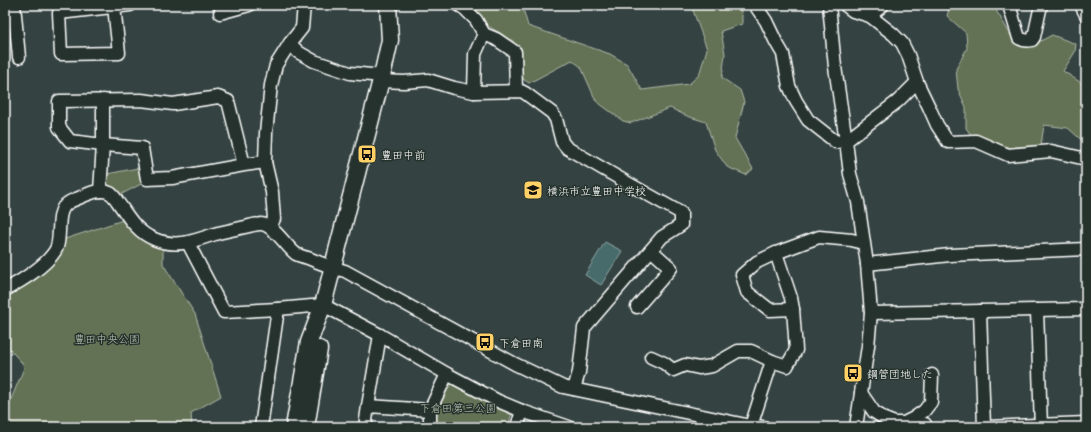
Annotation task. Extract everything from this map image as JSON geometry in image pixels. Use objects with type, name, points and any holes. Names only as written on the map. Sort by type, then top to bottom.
[{"type":"street","points":[[14,5],[19,57]]},
{"type":"street","points":[[114,6],[118,52],[61,54],[59,13],[114,6],[130,5]]},
{"type":"street","points":[[220,13],[249,5]]},
{"type":"street","points":[[270,227],[274,218],[272,192],[265,162],[266,133],[272,85],[276,65],[302,28],[304,5]]},
{"type":"street","points":[[294,427],[309,342],[323,305],[382,79],[390,40],[388,5]]},
{"type":"street","points":[[459,5],[476,20],[484,34],[496,39],[515,52],[516,91]]},
{"type":"street","points":[[755,5],[766,21],[783,54],[789,86],[796,101],[808,120],[836,142],[846,142],[898,101],[917,82]]},
{"type":"street","points":[[829,5],[850,174],[858,202],[867,264],[871,313],[868,346],[856,427]]},
{"type":"street","points":[[845,5],[853,11],[870,16],[902,43],[908,55],[917,82],[930,107],[937,125],[948,142],[976,141],[1008,155],[1051,151],[1086,159]]},
{"type":"street","points":[[870,16],[883,5]]},
{"type":"street","points":[[1009,5],[1019,38],[1028,41],[1032,40],[1034,37],[1041,5]]},
{"type":"street","points":[[1082,5],[1086,14]]},
{"type":"street","points":[[474,92],[476,54],[484,34]]},
{"type":"street","points":[[290,43],[298,52],[314,61],[350,73],[404,82],[428,80],[474,92],[516,91],[525,93],[552,113],[556,119],[562,142],[567,148],[681,213],[681,225],[662,236],[584,328],[579,372],[574,389]]},
{"type":"street","points":[[244,165],[228,101],[218,97],[173,104],[141,100],[58,101],[60,127],[70,141],[142,148],[147,179],[172,178],[265,162]]},
{"type":"street","points":[[100,191],[103,145],[103,100]]},
{"type":"street","points":[[5,290],[27,277],[56,251],[59,239],[61,213],[67,203],[88,194],[100,191],[106,192],[112,194],[134,225],[148,236],[164,242],[188,243],[218,233],[261,223],[270,227],[296,254],[332,268],[345,271],[515,364],[563,387],[751,426],[764,427]]},
{"type":"street","points":[[793,309],[770,310],[747,292],[742,275],[757,262],[776,253],[819,237],[852,240],[863,243]]},
{"type":"street","points":[[188,243],[224,312],[323,305],[498,401],[522,411],[570,427]]},
{"type":"street","points":[[637,307],[671,268],[650,250]]},
{"type":"street","points":[[867,264],[950,255],[1086,250]]},
{"type":"street","points":[[651,357],[664,363],[672,370],[685,365],[699,368],[712,366],[738,351],[751,351],[787,366],[796,350],[793,309],[791,298],[776,253]]},
{"type":"street","points":[[306,427],[322,327],[323,305]]},
{"type":"street","points":[[261,427],[278,309]]},
{"type":"street","points":[[871,313],[1086,309]]},
{"type":"street","points":[[1037,310],[1041,425]]},
{"type":"street","points":[[980,311],[984,427]]},
{"type":"street","points":[[365,427],[380,336]]},
{"type":"street","points":[[751,426],[772,361]]},
{"type":"street","points":[[430,427],[430,410],[447,374]]},
{"type":"street","points":[[861,394],[874,412],[887,420],[896,423],[904,423],[924,411],[931,402],[932,376]]},
{"type":"street","points":[[368,406],[430,410]]},
{"type":"street","points":[[517,427],[522,411]]},
{"type":"street","points":[[990,427],[1086,422]]},
{"type":"green space","points":[[475,5],[522,5],[528,26],[610,54],[627,64],[642,90],[689,84],[699,75],[707,49],[691,5],[739,5],[742,15],[742,24],[721,31],[725,54],[722,78],[740,90],[744,102],[735,138],[753,169],[746,175],[727,167],[715,150],[706,122],[687,116],[670,108],[631,123],[623,121],[596,101],[581,67],[572,60],[529,83],[523,79],[513,41],[485,24],[474,9]]},
{"type":"green space","points":[[950,5],[993,5],[1016,44],[1035,44],[1052,35],[1076,44],[1075,52],[1063,71],[1086,86],[1086,144],[1068,128],[1044,125],[1041,145],[1006,148],[971,135],[966,128],[966,107],[958,89],[956,69],[967,48],[966,33],[947,16]]},
{"type":"green space","points":[[143,167],[145,182],[120,195],[106,187],[107,174]]},
{"type":"green space","name":"豊田中央公園","points":[[123,220],[163,247],[163,264],[195,314],[221,396],[191,413],[192,427],[5,427],[5,414],[24,368],[23,364],[5,344],[5,306],[8,295],[61,254],[65,239]]},
{"type":"green space","name":"下倉田第三公園","points":[[453,381],[512,412],[508,427],[433,427],[433,411],[449,382]]},
{"type":"water","points":[[605,242],[622,251],[601,285],[585,275]]},
{"type":"place","name":"豊田中前","points":[[367,154]]},
{"type":"place","name":"横浜市立豊田中学校","points":[[533,190]]},
{"type":"place","name":"下倉田南","points":[[485,342]]},
{"type":"place","name":"鋼管団地した","points":[[853,373]]}]
